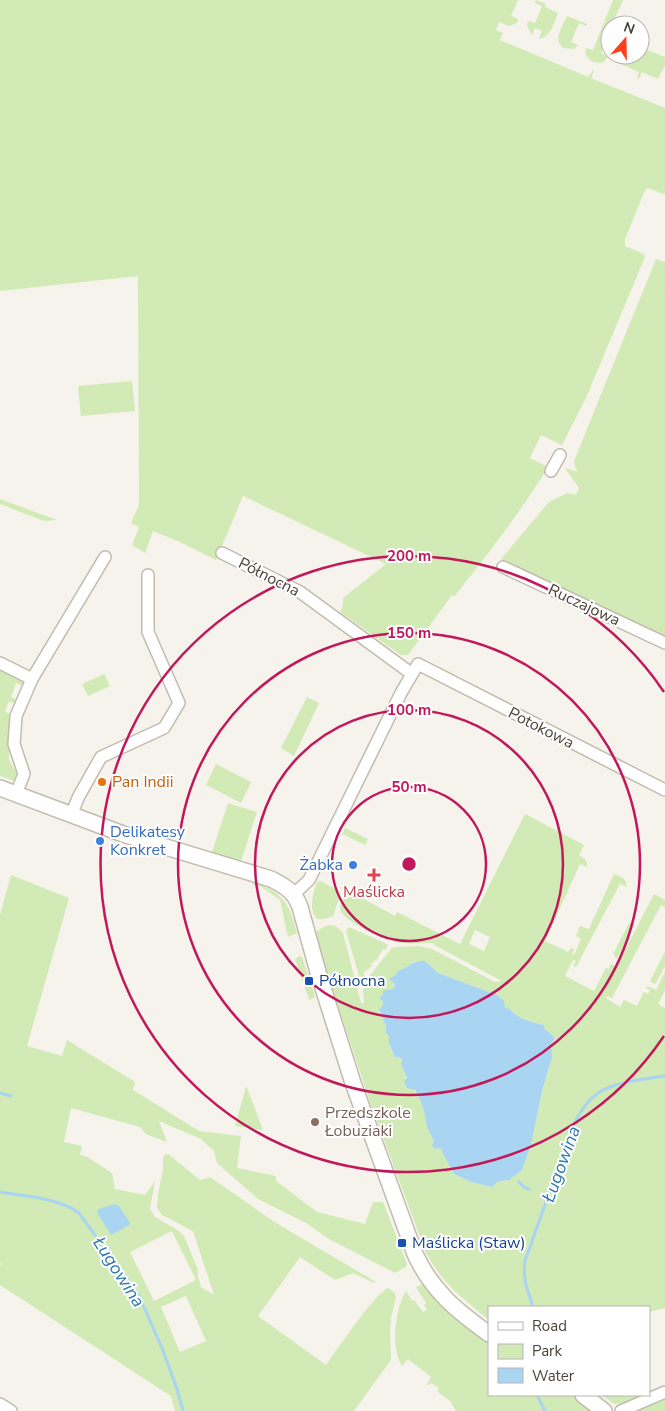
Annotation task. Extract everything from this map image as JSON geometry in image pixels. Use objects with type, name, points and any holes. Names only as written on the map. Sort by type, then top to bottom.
[{"type":"street","points":[[551,470],[560,455]]},
{"type":"street","name":"Północna","points":[[222,553],[300,592],[415,669]]},
{"type":"street","points":[[16,794],[24,774],[14,744],[16,716],[32,679],[105,557]]},
{"type":"street","name":"Ruczajowa","points":[[503,567],[665,643]]},
{"type":"street","points":[[71,815],[79,796],[101,757],[164,728],[179,703],[148,632],[148,575]]},
{"type":"street","points":[[0,663],[32,679]]},
{"type":"street","points":[[294,894],[308,880],[401,693],[415,669]]},
{"type":"street","name":"Potokowa","points":[[415,669],[665,790]]},
{"type":"street","points":[[0,788],[141,840],[271,879],[294,894],[298,899],[318,972],[350,1074],[421,1268],[437,1290],[458,1311],[488,1333]]},
{"type":"street","points":[[621,1411],[665,1392]]},
{"type":"street","points":[[584,1396],[604,1411]]},
{"type":"street","points":[[0,1404],[11,1411]]},
{"type":"green space","points":[[0,0],[518,0],[511,16],[518,19],[517,23],[509,26],[499,22],[496,30],[503,33],[500,40],[588,77],[593,70],[591,78],[665,108],[665,193],[663,194],[648,188],[645,190],[625,239],[625,246],[644,254],[645,257],[586,398],[562,445],[541,435],[530,458],[548,467],[503,534],[454,597],[452,595],[408,655],[401,655],[340,612],[343,606],[343,598],[386,564],[243,496],[216,560],[153,531],[145,553],[132,545],[139,527],[131,523],[139,505],[138,276],[0,291]]},
{"type":"green space","points":[[536,0],[546,4],[545,7],[558,13],[549,33],[539,39],[542,31],[535,28],[532,35],[527,26],[528,21],[535,23],[542,6],[535,3]]},
{"type":"green space","points":[[613,0],[623,0],[616,15],[607,15]]},
{"type":"green space","points":[[567,16],[587,24],[586,26],[579,23],[571,42],[578,45],[574,49],[563,48],[559,41],[559,33]]},
{"type":"green space","points":[[600,32],[600,63],[590,60],[586,55],[586,48],[593,50]]},
{"type":"green space","points":[[650,51],[665,57],[665,65],[658,79],[642,72],[639,79],[637,78],[639,72],[623,65],[650,65]]},
{"type":"green space","points":[[656,259],[665,262],[665,637],[501,559],[549,502],[567,493],[576,495],[579,488],[565,468],[578,472],[574,461]]},
{"type":"green space","points":[[132,381],[135,411],[81,416],[78,386]]},
{"type":"green space","points":[[0,499],[57,520],[44,521],[0,504]]},
{"type":"green space","points":[[0,669],[18,677],[23,686],[16,683],[11,697],[17,700],[15,704],[9,701],[5,711],[11,715],[9,760],[18,775],[14,781],[0,776]]},
{"type":"green space","points":[[104,674],[110,686],[88,696],[82,684]]},
{"type":"green space","points":[[307,697],[319,703],[294,756],[281,748]]},
{"type":"green space","points":[[216,764],[251,782],[241,803],[206,785]]},
{"type":"green space","points":[[228,803],[257,812],[241,861],[212,852]]},
{"type":"green space","points":[[525,814],[584,845],[579,855],[587,863],[587,867],[580,864],[545,941],[568,952],[571,948],[574,949],[572,954],[574,955],[581,939],[576,936],[580,926],[589,929],[614,874],[623,878],[627,884],[627,887],[620,884],[576,967],[573,966],[576,961],[573,960],[565,976],[594,991],[606,968],[609,969],[612,961],[611,964],[617,966],[654,894],[665,900],[665,907],[661,905],[612,998],[607,996],[606,998],[620,1007],[624,1000],[637,1006],[644,992],[648,994],[650,990],[646,988],[647,986],[656,990],[665,972],[665,990],[658,1004],[665,1008],[665,1308],[650,1312],[650,1306],[488,1306],[488,1319],[446,1282],[432,1264],[426,1253],[370,1102],[332,987],[329,983],[318,946],[316,932],[330,925],[337,927],[343,933],[361,1003],[364,1003],[364,983],[391,949],[395,947],[419,946],[432,949],[495,982],[502,981],[433,943],[401,943],[377,935],[348,919],[342,914],[340,907],[347,891],[395,916],[397,912],[460,944]],"holes":[[[475,930],[490,937],[484,951],[469,944]],[[425,961],[438,973],[497,995],[505,1008],[512,1010],[522,1018],[544,1025],[544,1028],[555,1038],[551,1044],[549,1068],[542,1091],[531,1145],[522,1170],[509,1180],[496,1182],[492,1187],[471,1182],[454,1174],[440,1148],[434,1141],[426,1122],[427,1116],[401,1064],[402,1059],[395,1057],[389,1045],[389,1036],[386,1033],[386,1026],[379,1011],[383,1001],[393,989],[398,971],[414,962]]]},
{"type":"green space","points":[[345,828],[368,839],[365,845],[342,834]]},
{"type":"green space","points":[[11,875],[69,898],[27,1046],[62,1056],[67,1040],[135,1082],[133,1090],[199,1131],[241,1136],[237,1168],[276,1176],[276,1181],[317,1212],[365,1224],[373,1202],[383,1202],[407,1264],[406,1267],[395,1273],[329,1239],[306,1223],[258,1199],[217,1163],[214,1151],[201,1139],[159,1121],[167,1142],[146,1134],[140,1127],[71,1108],[64,1142],[82,1146],[80,1155],[87,1157],[112,1173],[115,1189],[145,1195],[155,1181],[150,1209],[155,1217],[184,1236],[198,1270],[201,1287],[214,1295],[193,1231],[162,1215],[157,1208],[163,1170],[163,1156],[168,1154],[200,1180],[210,1177],[276,1223],[376,1282],[374,1283],[353,1273],[335,1280],[300,1257],[258,1316],[326,1365],[374,1300],[388,1288],[395,1293],[396,1297],[390,1332],[391,1360],[354,1411],[175,1411],[171,1396],[0,1285],[0,915]],"holes":[[[172,1231],[196,1280],[154,1301],[130,1252]],[[186,1296],[206,1341],[180,1352],[161,1307]]]},
{"type":"green space","points":[[320,881],[338,890],[340,896],[333,916],[324,919],[317,919],[312,906],[315,887],[317,882]]},
{"type":"green space","points":[[253,882],[272,890],[284,900],[297,933],[288,937],[280,900],[260,886],[252,884]]},
{"type":"green space","points":[[629,923],[635,924],[617,959],[613,954]]},
{"type":"green space","points":[[349,927],[388,946],[385,950],[383,949],[376,961],[371,964],[372,966],[363,973],[365,975],[362,977],[359,976],[346,931]]},
{"type":"green space","points":[[665,952],[665,966],[654,984],[650,981]]},
{"type":"green space","points":[[300,956],[302,957],[315,996],[309,1000],[295,959]]},
{"type":"green space","points":[[247,1088],[263,1130],[235,1126]]},
{"type":"green space","points":[[426,1283],[488,1338],[488,1396],[576,1396],[596,1411],[456,1411],[450,1401],[437,1391],[439,1388],[431,1383],[427,1384],[431,1377],[408,1359],[402,1366],[398,1359],[395,1328],[399,1308],[406,1291],[412,1301],[414,1300],[423,1312],[427,1309],[424,1305],[426,1303],[416,1287]]},
{"type":"green space","points":[[603,1396],[642,1396],[626,1403],[614,1404]]},
{"type":"green space","points":[[665,1398],[665,1411],[632,1411]]},
{"type":"water","points":[[420,961],[425,961],[438,973],[497,995],[504,1001],[505,1008],[510,1009],[526,1020],[544,1025],[544,1028],[555,1038],[551,1044],[552,1057],[542,1091],[531,1145],[522,1170],[509,1180],[497,1182],[492,1187],[471,1182],[454,1174],[440,1148],[434,1149],[432,1145],[434,1141],[427,1127],[421,1102],[415,1090],[407,1088],[404,1082],[407,1078],[401,1064],[402,1059],[395,1057],[389,1044],[389,1036],[386,1033],[386,1026],[379,1010],[383,1005],[383,1001],[379,998],[383,991],[393,989],[395,984],[390,978],[395,976],[398,971]]},
{"type":"water","points":[[114,1204],[119,1206],[130,1223],[111,1235],[97,1212],[99,1209]]},
{"type":"waterway","name":"Ługowina","points":[[533,1306],[525,1279],[525,1261],[573,1126],[579,1115],[591,1099],[606,1089],[625,1082],[665,1076]]},
{"type":"waterway","points":[[0,1093],[11,1096]]},
{"type":"waterway","points":[[519,1182],[529,1189]]},
{"type":"waterway","name":"Ługowina","points":[[0,1192],[52,1201],[79,1213],[139,1296],[162,1348],[183,1411]]},
{"type":"waterway","name":"Ługowina","points":[[538,1396],[545,1411]]},
{"type":"place","name":"Pan Indii","points":[[102,782]]},
{"type":"place","name":"Delikatesy Konkret","points":[[100,841]]},
{"type":"place","name":"Żabka","points":[[353,865]]},
{"type":"place","name":"Maślicka","points":[[374,875]]},
{"type":"place","name":"Północna","points":[[309,981]]},
{"type":"place","name":"Przedszkole Łobuziaki","points":[[315,1122]]},
{"type":"place","name":"Maślicka (Staw)","points":[[402,1243]]}]
